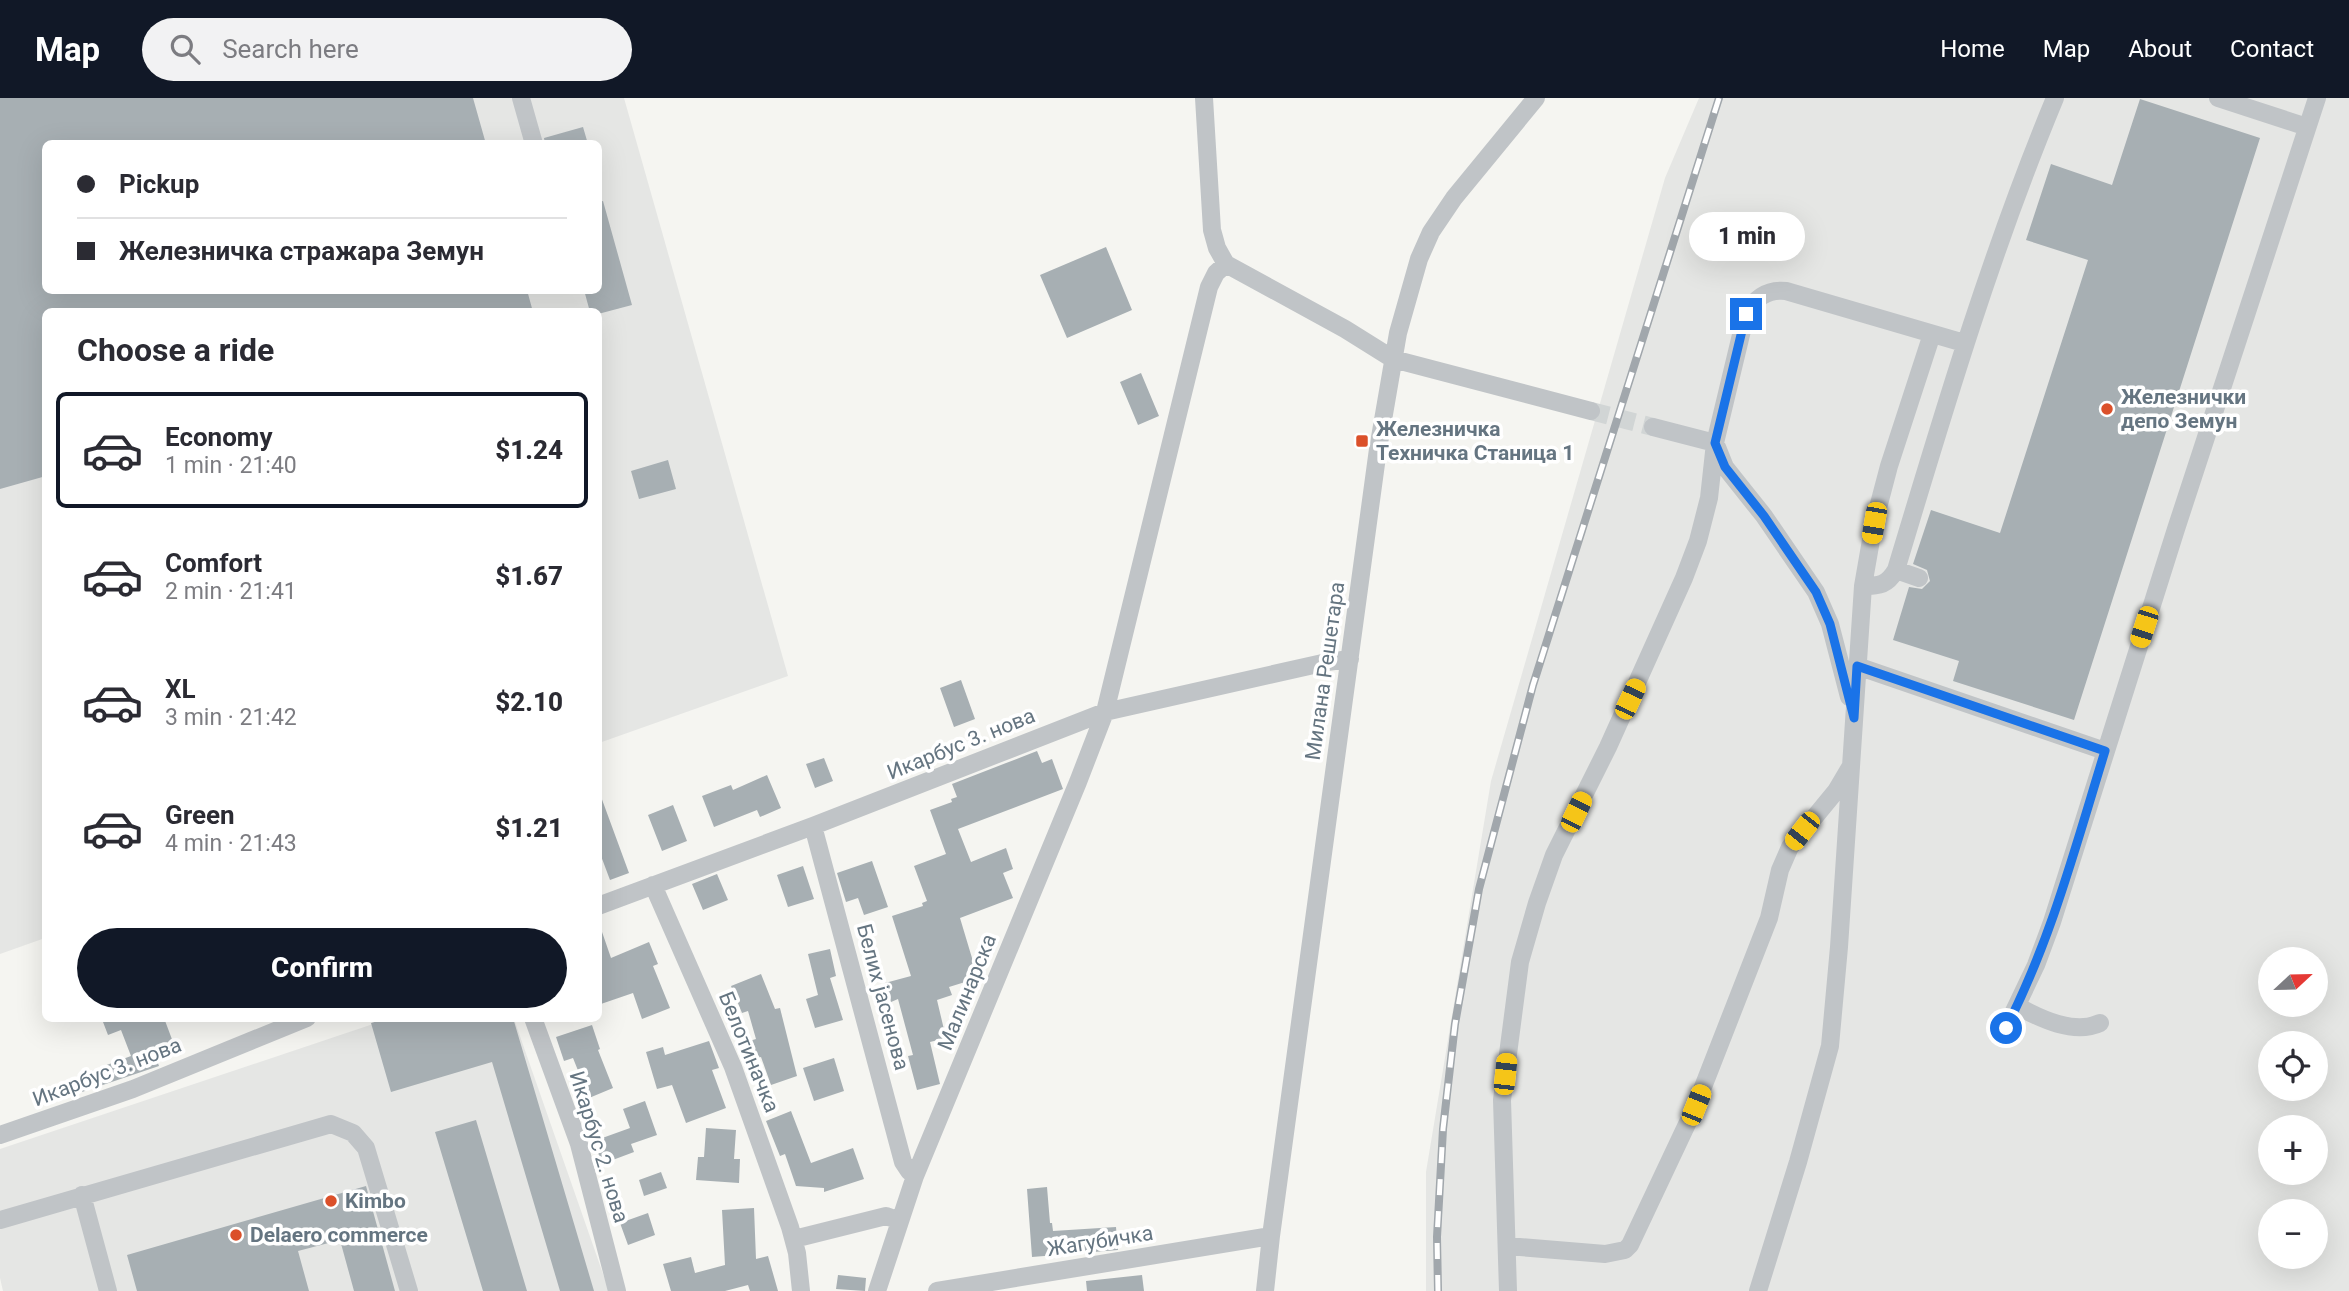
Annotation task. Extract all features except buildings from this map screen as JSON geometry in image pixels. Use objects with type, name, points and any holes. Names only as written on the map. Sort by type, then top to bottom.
[{"type":"street","points":[[521,98],[533,140]]},
{"type":"street","points":[[1204,98],[1211,221],[1217,248],[1226,264],[1394,359],[1591,411]]},
{"type":"street","name":"Милана Решетара","points":[[1265,1291],[1378,449],[1394,359],[1416,270],[1431,232],[1454,198],[1536,98]]},
{"type":"street","points":[[1863,586],[1882,585],[1891,579],[1896,570],[1964,343],[2021,178],[2055,98]]},
{"type":"street","points":[[2218,98],[2307,127]]},
{"type":"street","points":[[2006,1028],[2052,922],[2317,98]]},
{"type":"street","name":"Малинарска","points":[[877,1291],[915,1176],[1105,712],[1209,287],[1226,264]]},
{"type":"street","points":[[1508,1291],[1502,1100],[1520,962],[1554,855],[1608,747],[1698,541],[1709,498],[1715,443],[1746,314],[1756,299],[1778,290],[1786,291],[1964,343]]},
{"type":"street","points":[[1758,1291],[1830,1046],[1863,586],[1874,523],[1886,478],[1932,334]]},
{"type":"street","points":[[1653,427],[1715,443]]},
{"type":"street","points":[[1715,443],[1725,467],[1764,516],[1816,592],[1830,624],[1854,718]]},
{"type":"street","points":[[1896,570],[1919,578]]},
{"type":"street","name":"Икарбус 3. нова","points":[[602,904],[813,827],[1105,712],[1350,659]]},
{"type":"street","points":[[1857,666],[2105,751]]},
{"type":"street","points":[[1507,1246],[1605,1254],[1625,1250],[1630,1245],[1696,1105],[1769,918],[1780,870],[1790,847],[1836,791],[1850,766]]},
{"type":"street","name":"Белих јасенова","points":[[813,827],[903,1162],[915,1176]]},
{"type":"street","name":"Белотиначка","points":[[653,885],[733,1067],[794,1239],[801,1291]]},
{"type":"street","points":[[2017,1006],[2034,1016],[2079,1029],[2099,1023]]},
{"type":"street","name":"Икарбус 3. нова","points":[[0,1135],[133,1089],[297,1022]]},
{"type":"street","name":"Икарбус 2. нова","points":[[534,1022],[579,1144],[617,1291]]},
{"type":"street","points":[[0,1220],[331,1124],[353,1133],[366,1148],[409,1291]]},
{"type":"street","points":[[82,1195],[108,1291]]},
{"type":"street","points":[[794,1239],[886,1216],[900,1221]]},
{"type":"street","name":"Жагубичка","points":[[937,1291],[1271,1236]]},
{"type":"shaded area","points":[[0,98],[624,98],[788,676],[602,742],[602,308],[42,308],[42,939],[0,954]]},
{"type":"shaded area","points":[[1699,98],[2349,98],[2349,1291],[1426,1291],[1426,1172],[1491,781],[1665,178]]},
{"type":"shaded area","points":[[379,1022],[515,1022],[609,1291],[3,1291],[0,1278],[0,1149]]},
{"type":"tunnel","points":[[1591,411],[1653,427]]},
{"type":"railway","points":[[1438,1291],[1437,1237],[1443,1129],[1455,1024],[1479,889],[1533,685],[1719,98]]},
{"type":"place","name":"Железнички депо Земун","points":[[2107,409]]},
{"type":"place","name":"Железничка Техничка Станица 1","points":[[1362,441]]},
{"type":"place","name":"Kimbo","points":[[331,1201]]},
{"type":"place","name":"Delaero commerce","points":[[236,1235]]},
{"type":"route","points":[[1746,314],[1715,443],[1725,467],[1764,516],[1816,592],[1830,624],[1854,718],[1857,666],[2105,751],[2052,922],[2036,965],[2006,1028]]}]
